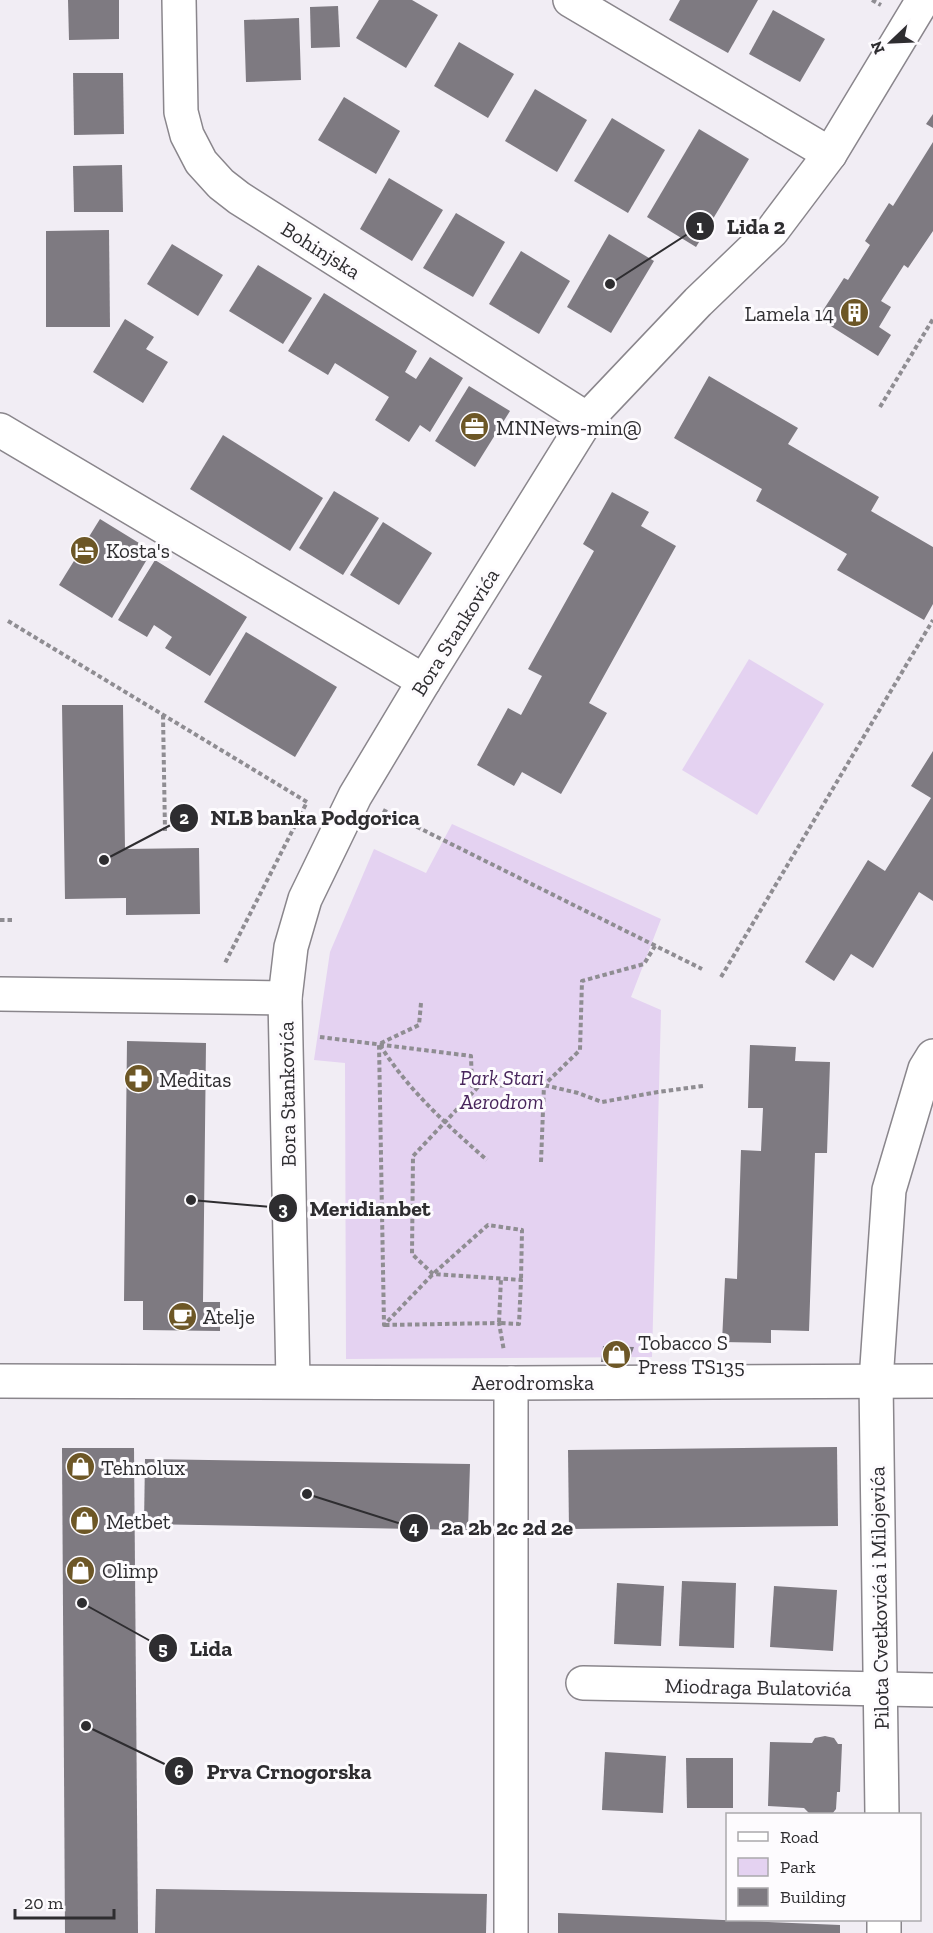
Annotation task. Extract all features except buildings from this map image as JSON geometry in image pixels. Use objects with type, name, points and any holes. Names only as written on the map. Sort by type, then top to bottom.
[{"type":"street","name":"Bohinjska","points":[[179,0],[181,112],[188,135],[201,162],[221,184],[239,198],[587,419]]},
{"type":"street","points":[[570,0],[830,154]]},
{"type":"street","name":"Bora Stankovića","points":[[293,1381],[285,998],[291,947],[305,899],[355,796],[587,419],[698,302],[772,231],[830,154],[923,0]]},
{"type":"street","points":[[0,430],[424,681]]},
{"type":"street","points":[[0,994],[285,998]]},
{"type":"street","points":[[876,1381],[889,1190],[925,1069],[933,1056]]},
{"type":"street","name":"Aerodromska","points":[[0,1381],[511,1383],[933,1381]]},
{"type":"street","name":"Pilota Cvetkovića i Milojevića","points":[[876,1381],[882,1813]]},
{"type":"street","points":[[511,1383],[512,1933]]},
{"type":"street","name":"Miodraga Bulatovića","points":[[583,1683],[933,1690]]},
{"type":"path","points":[[880,407],[933,319]]},
{"type":"path","points":[[721,977],[933,620]]},
{"type":"path","points":[[8,621],[307,802],[225,964]]},
{"type":"path","points":[[163,715],[165,831]]},
{"type":"path","points":[[355,796],[702,969]]},
{"type":"path","points":[[0,920],[13,920]]},
{"type":"path","points":[[541,1162],[544,1085],[580,1050],[582,981],[644,964],[655,946]]},
{"type":"path","points":[[285,998],[311,1036],[471,1056],[472,1086],[544,1085],[578,1093],[602,1102],[703,1086]]},
{"type":"path","points":[[379,1044],[419,1025],[421,1003]]},
{"type":"path","points":[[379,1044],[394,1068],[444,1123],[487,1160]]},
{"type":"path","points":[[379,1044],[384,1325]]},
{"type":"path","points":[[478,1086],[413,1156],[412,1254],[433,1274],[521,1280]]},
{"type":"path","points":[[488,1225],[522,1230],[519,1324],[384,1325],[433,1274],[488,1225]]},
{"type":"path","points":[[499,1323],[501,1278]]},
{"type":"green space","points":[[749,659],[824,704],[757,815],[682,770]]},
{"type":"green space","name":"Park Stari Aerodrom","points":[[452,824],[661,919],[631,997],[661,1010],[652,1357],[346,1359],[345,1063],[314,1060],[330,952],[374,849],[426,873]]},
{"type":"place","name":"Lida 2","points":[[610,284]]},
{"type":"place","name":"Lamela 14","points":[[855,313]]},
{"type":"place","name":"MNNews-min@","points":[[475,427]]},
{"type":"place","name":"Kosta's","points":[[85,550]]},
{"type":"place","name":"NLB banka Podgorica","points":[[104,860]]},
{"type":"place","name":"Meditas","points":[[138,1079]]},
{"type":"place","name":"Meridianbet","points":[[191,1200]]},
{"type":"place","name":"Atelje","points":[[182,1316]]},
{"type":"place","name":"Tobacco S Press TS135","points":[[617,1354]]},
{"type":"place","name":"Tehnolux","points":[[80,1467]]},
{"type":"place","name":"2a 2b 2c 2d 2e","points":[[307,1494]]},
{"type":"place","name":"Metbet","points":[[85,1521]]},
{"type":"place","name":"Olimp","points":[[81,1570]]},
{"type":"place","name":"Lida","points":[[82,1603]]},
{"type":"place","name":"Prva Crnogorska","points":[[86,1726]]}]
